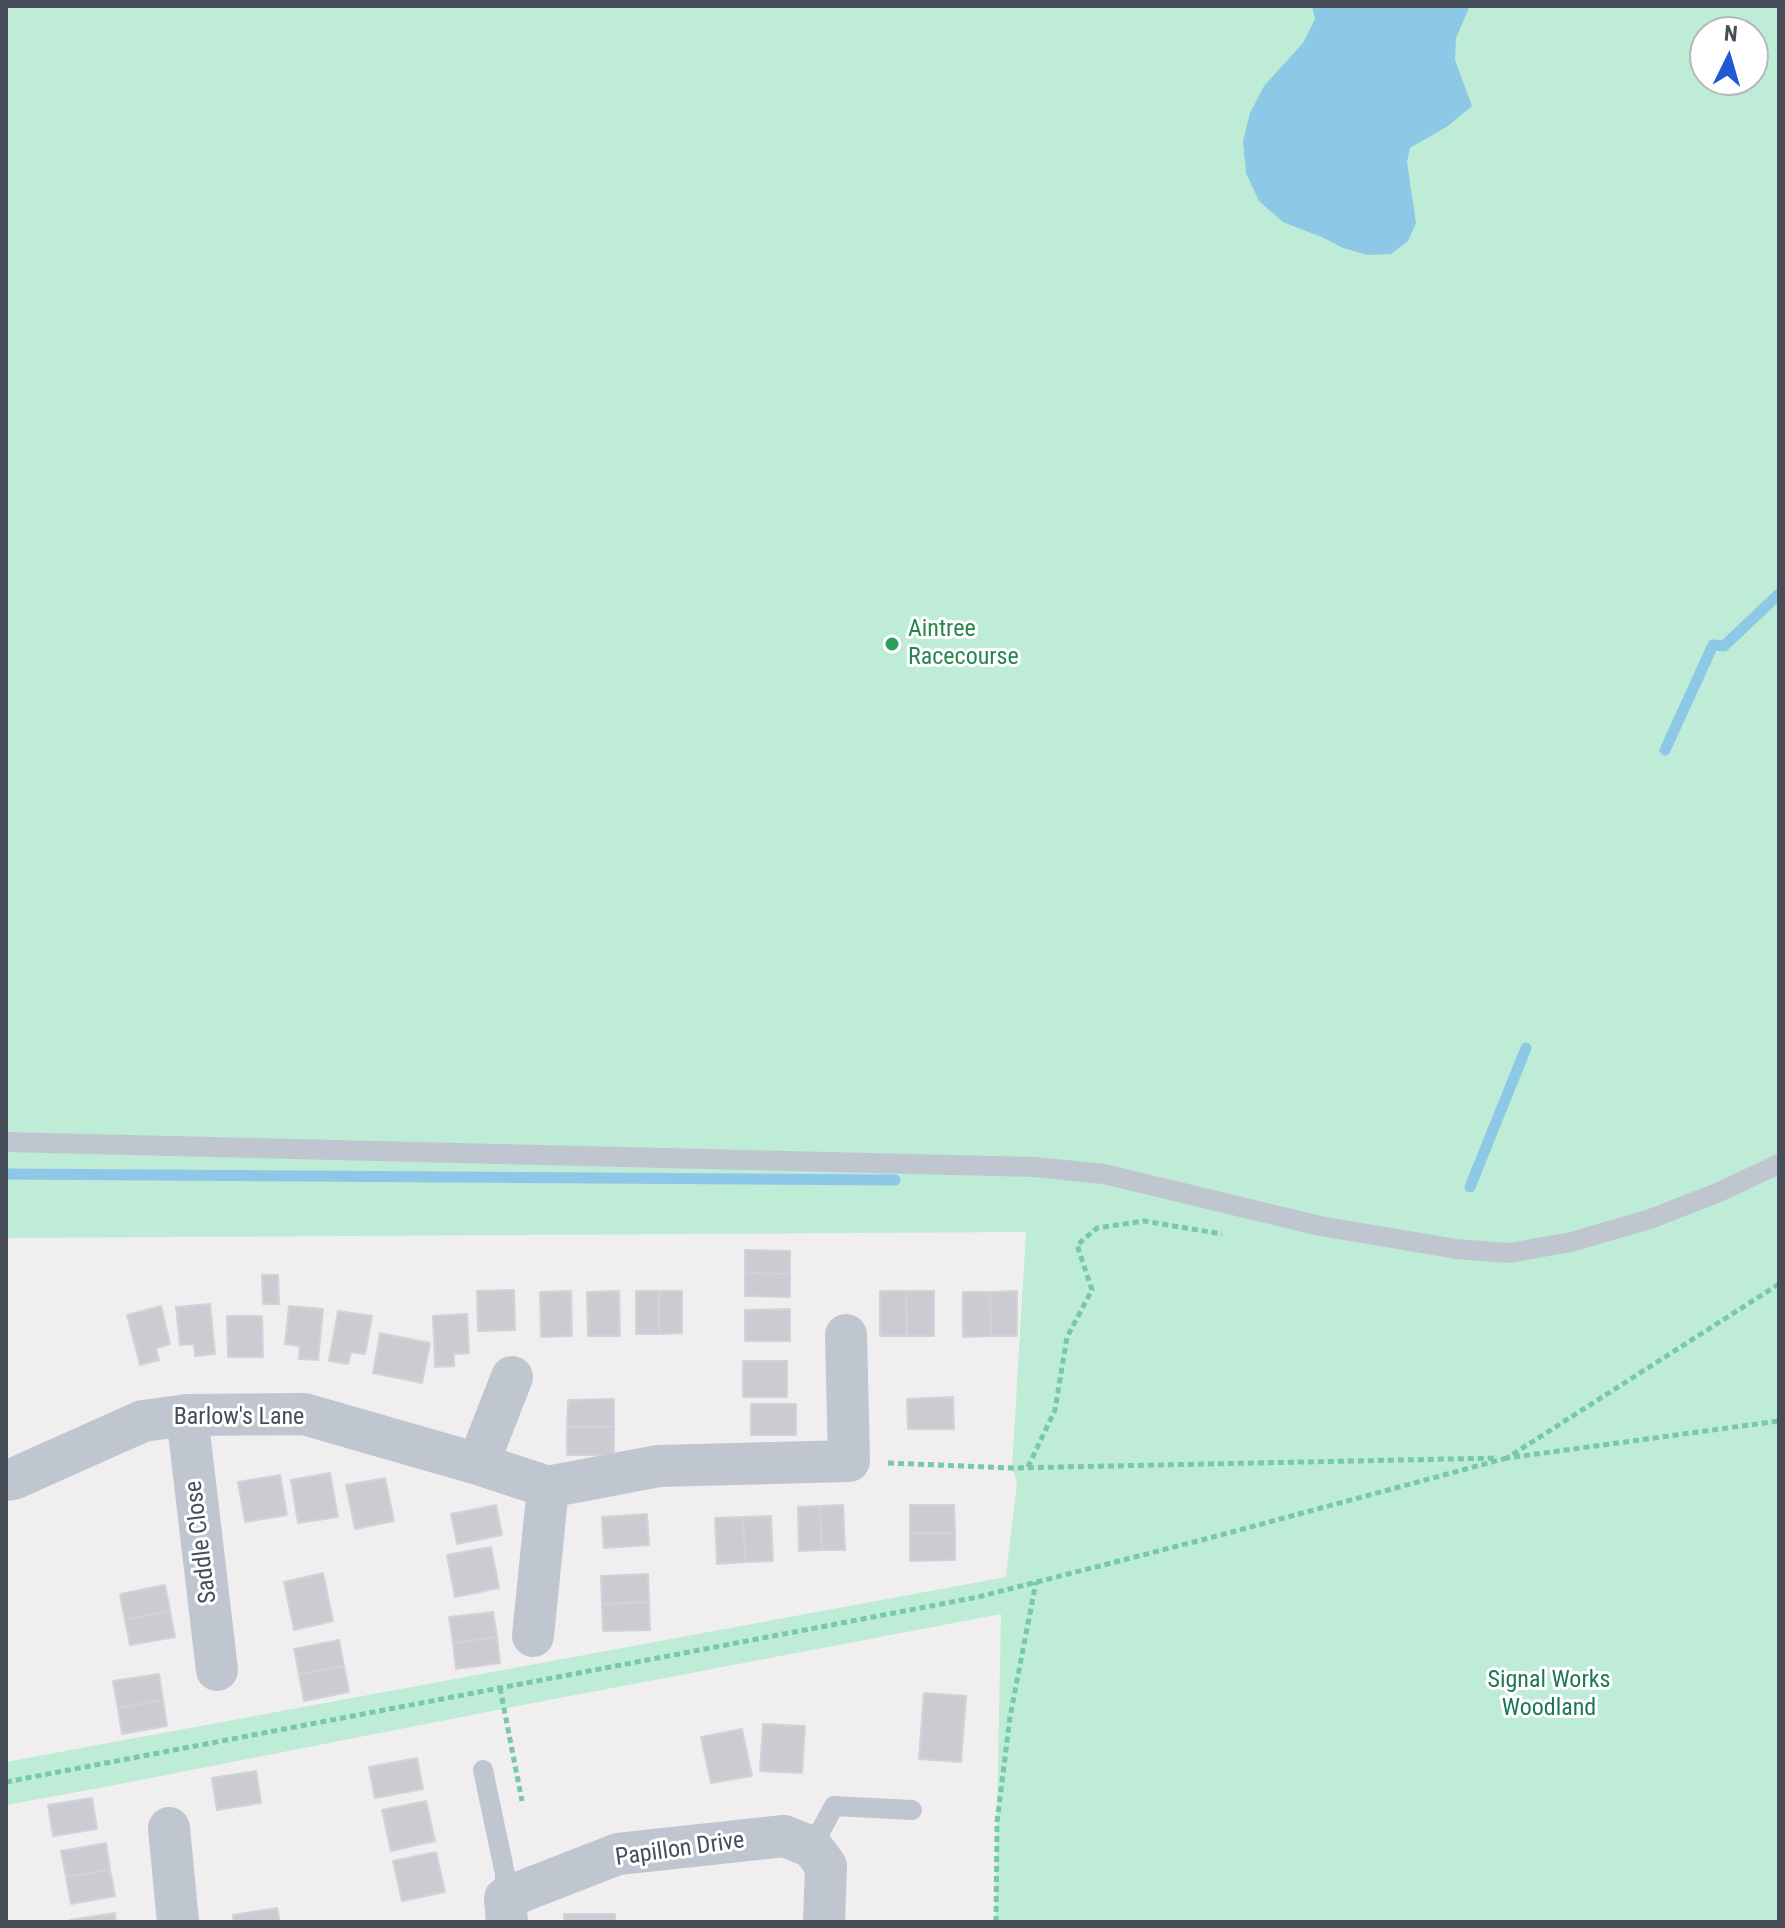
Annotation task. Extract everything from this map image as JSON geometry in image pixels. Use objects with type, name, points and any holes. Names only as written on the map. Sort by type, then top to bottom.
[{"type":"street","points":[[846,1335],[849,1461]]},
{"type":"street","points":[[478,1464],[512,1377]]},
{"type":"street","name":"Barlow's Lane","points":[[6,1480],[143,1421],[187,1415],[304,1414],[548,1487],[658,1466],[849,1461]]},
{"type":"street","name":"Saddle Close","points":[[187,1415],[217,1670]]},
{"type":"street","points":[[533,1636],[548,1487]]},
{"type":"street","points":[[169,1828],[178,1922]]},
{"type":"street","name":"Papillon Drive","points":[[506,1910],[618,1854],[784,1836],[812,1847]]},
{"type":"street","points":[[812,1847],[826,1866],[824,1922]]},
{"type":"lane","points":[[6,1142],[1035,1167],[1104,1174],[1320,1226],[1456,1249],[1509,1253],[1571,1242],[1650,1219],[1779,1164]]},
{"type":"lane","name":"Papillon Drive","points":[[483,1770],[505,1874],[506,1910]]},
{"type":"lane","points":[[812,1847],[834,1806],[912,1810]]},
{"type":"path","points":[[1028,1467],[1055,1410],[1067,1337],[1092,1290],[1077,1245]]},
{"type":"path","points":[[6,1782],[978,1597],[1507,1458],[1779,1284]]},
{"type":"path","points":[[849,1461],[1028,1467],[1507,1458],[1779,1421]]},
{"type":"path","points":[[996,1922],[997,1822],[1010,1717],[1036,1582]]},
{"type":"path","points":[[500,1688],[523,1810]]},
{"type":"green space","name":"Aintree Racecourse","points":[[6,6],[1779,6],[1779,1922],[995,1922],[1001,1614],[6,1805],[6,1762],[1006,1577],[1017,1482],[1012,1468],[1026,1232],[6,1238]]},
{"type":"water","points":[[1312,6],[1470,6],[1456,38],[1455,60],[1472,106],[1448,126],[1410,148],[1407,162],[1416,223],[1408,241],[1391,254],[1368,255],[1343,248],[1283,222],[1259,201],[1246,173],[1243,141],[1250,113],[1264,86],[1303,43],[1315,19]]},
{"type":"building","points":[[745,1250],[790,1251],[790,1274],[745,1273]]},
{"type":"building","points":[[745,1273],[790,1274],[790,1297],[745,1296]]},
{"type":"building","points":[[262,1275],[278,1275],[279,1304],[263,1304]]},
{"type":"building","points":[[514,1290],[515,1330],[478,1331],[477,1291]]},
{"type":"building","points":[[571,1291],[572,1336],[541,1337],[540,1292]]},
{"type":"building","points":[[619,1291],[620,1336],[588,1336],[587,1292]]},
{"type":"building","points":[[636,1291],[659,1291],[659,1334],[636,1334]]},
{"type":"building","points":[[659,1291],[682,1291],[682,1333],[659,1334]]},
{"type":"building","points":[[880,1291],[906,1291],[907,1336],[880,1336]]},
{"type":"building","points":[[906,1291],[934,1291],[934,1336],[907,1336]]},
{"type":"building","points":[[1017,1291],[1017,1336],[991,1336],[990,1292]]},
{"type":"building","points":[[963,1292],[990,1292],[991,1336],[963,1337]]},
{"type":"building","points":[[210,1304],[215,1354],[195,1356],[194,1344],[180,1345],[176,1307]]},
{"type":"building","points":[[161,1306],[170,1344],[156,1348],[159,1360],[140,1365],[127,1315]]},
{"type":"building","points":[[289,1306],[323,1309],[318,1360],[299,1359],[300,1346],[285,1344]]},
{"type":"building","points":[[790,1309],[790,1341],[745,1341],[745,1310]]},
{"type":"building","points":[[338,1311],[372,1316],[365,1354],[351,1352],[348,1364],[329,1361]]},
{"type":"building","points":[[467,1314],[469,1353],[454,1354],[454,1366],[435,1367],[433,1316]]},
{"type":"building","points":[[227,1316],[262,1316],[263,1357],[228,1357]]},
{"type":"building","points":[[380,1333],[430,1343],[422,1383],[373,1373]]},
{"type":"building","points":[[743,1361],[787,1361],[787,1397],[743,1397]]},
{"type":"building","points":[[953,1397],[954,1429],[908,1429],[907,1399]]},
{"type":"building","points":[[614,1399],[614,1427],[567,1427],[568,1400]]},
{"type":"building","points":[[751,1404],[796,1404],[796,1435],[751,1435]]},
{"type":"building","points":[[567,1427],[614,1427],[614,1455],[567,1455]]},
{"type":"building","points":[[330,1473],[338,1517],[298,1523],[291,1480]]},
{"type":"building","points":[[280,1475],[287,1515],[245,1522],[238,1482]]},
{"type":"building","points":[[385,1478],[394,1521],[355,1529],[346,1485]]},
{"type":"building","points":[[496,1505],[502,1535],[457,1544],[451,1514]]},
{"type":"building","points":[[843,1505],[845,1550],[822,1550],[820,1506]]},
{"type":"building","points":[[910,1505],[954,1505],[955,1533],[910,1533]]},
{"type":"building","points":[[820,1506],[822,1550],[799,1551],[798,1507]]},
{"type":"building","points":[[647,1514],[649,1545],[604,1548],[602,1517]]},
{"type":"building","points":[[771,1516],[773,1561],[745,1562],[743,1517]]},
{"type":"building","points":[[743,1517],[745,1562],[717,1564],[715,1518]]},
{"type":"building","points":[[910,1533],[955,1533],[955,1560],[910,1561]]},
{"type":"building","points":[[491,1547],[499,1588],[455,1597],[447,1555]]},
{"type":"building","points":[[323,1573],[333,1621],[294,1630],[284,1582]]},
{"type":"building","points":[[648,1574],[649,1602],[602,1604],[601,1576]]},
{"type":"building","points":[[165,1585],[170,1611],[125,1620],[120,1594]]},
{"type":"building","points":[[649,1602],[650,1630],[603,1631],[602,1604]]},
{"type":"building","points":[[170,1611],[175,1637],[130,1645],[125,1620]]},
{"type":"building","points":[[493,1612],[497,1637],[453,1643],[449,1617]]},
{"type":"building","points":[[497,1637],[500,1663],[456,1669],[453,1643]]},
{"type":"building","points":[[339,1640],[344,1666],[299,1674],[294,1649]]},
{"type":"building","points":[[344,1666],[349,1692],[304,1701],[299,1674]]},
{"type":"building","points":[[159,1674],[163,1700],[118,1708],[113,1681]]},
{"type":"building","points":[[924,1693],[966,1696],[961,1762],[919,1759]]},
{"type":"building","points":[[163,1700],[167,1726],[122,1734],[118,1708]]},
{"type":"building","points":[[763,1724],[805,1726],[802,1773],[760,1771]]},
{"type":"building","points":[[742,1729],[752,1776],[711,1783],[701,1737]]},
{"type":"building","points":[[417,1758],[423,1789],[375,1798],[369,1767]]},
{"type":"building","points":[[256,1771],[261,1803],[217,1810],[212,1778]]},
{"type":"building","points":[[92,1798],[97,1829],[53,1836],[48,1805]]},
{"type":"building","points":[[426,1801],[435,1841],[391,1851],[382,1810]]},
{"type":"building","points":[[106,1843],[110,1870],[66,1877],[61,1851]]},
{"type":"building","points":[[436,1852],[445,1892],[402,1901],[393,1861]]},
{"type":"building","points":[[110,1870],[115,1896],[71,1904],[66,1877]]},
{"type":"building","points":[[277,1908],[280,1922],[234,1922],[233,1915]]},
{"type":"building","points":[[115,1913],[116,1922],[70,1920]]},
{"type":"building","points":[[564,1914],[615,1914],[615,1922],[564,1922]]},
{"type":"waterway","points":[[1665,750],[1713,645],[1724,646],[1779,594]]},
{"type":"waterway","points":[[1470,1187],[1526,1048]]},
{"type":"waterway","points":[[6,1174],[895,1180]]},
{"type":"place","name":"Aintree Racecourse","points":[[892,644]]},
{"type":"park label","name":"Signal Works Woodland","points":[[1549,1695]]}]
